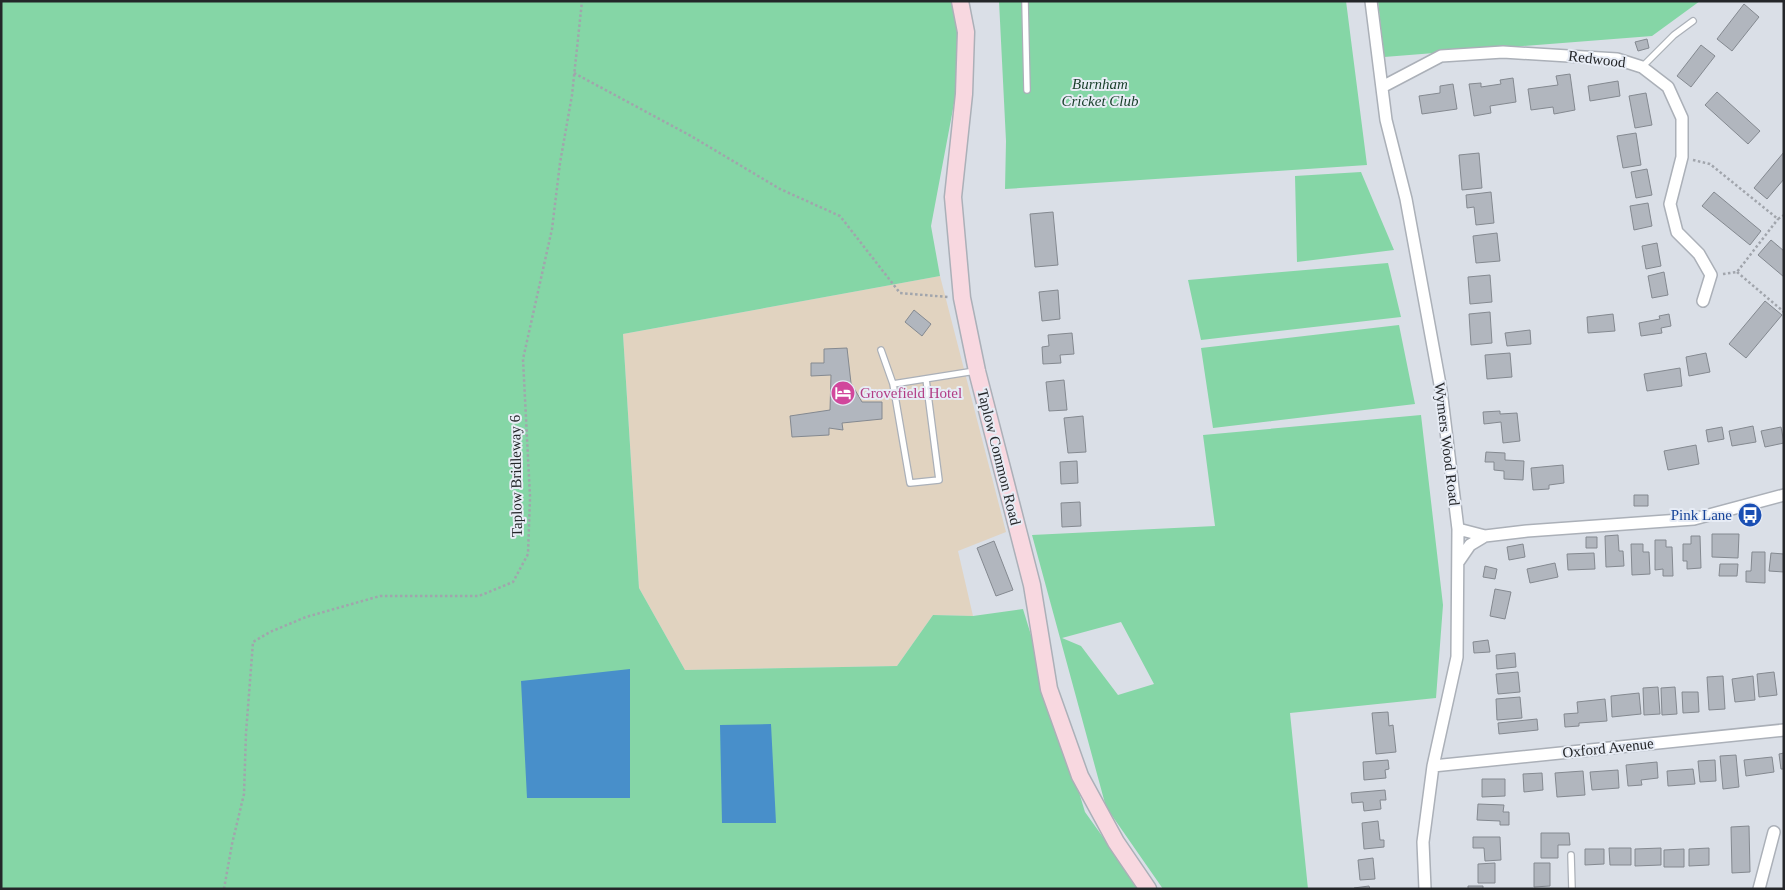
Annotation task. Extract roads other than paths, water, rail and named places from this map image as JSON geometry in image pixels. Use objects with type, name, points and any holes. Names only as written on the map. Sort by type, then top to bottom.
[{"type":"street","name":"Taplow Common Road","points":[[960,1],[966,32],[964,94],[953,197],[962,298],[976,371],[1032,585],[1049,689],[1080,776],[1116,842],[1148,889]]},
{"type":"street","name":"Wymers Wood Road","points":[[1371,1],[1386,120],[1406,198],[1441,390],[1458,529],[1457,657],[1433,766],[1423,842],[1425,889]]},
{"type":"street","name":"Redwood","points":[[1382,87],[1441,56],[1503,52],[1617,59],[1642,67],[1668,87],[1682,118],[1682,157],[1670,204],[1677,232],[1699,254],[1712,275],[1703,301]]},
{"type":"street","points":[[1458,529],[1485,536],[1694,518],[1784,494]]},
{"type":"street","points":[[1459,561],[1470,545],[1485,536]]},
{"type":"street","name":"Oxford Avenue","points":[[1433,766],[1784,730]]},
{"type":"street","points":[[1759,889],[1774,832]]},
{"type":"lane","points":[[1025,1],[1027,90]]},
{"type":"lane","points":[[1642,67],[1674,35],[1693,22]]},
{"type":"lane","points":[[881,350],[893,384],[910,483],[939,480],[926,379]]},
{"type":"lane","points":[[893,384],[976,371]]},
{"type":"lane","points":[[1571,855],[1572,889]]},
{"type":"water","points":[[630,669],[630,798],[527,798],[521,681]]},
{"type":"water","points":[[771,724],[776,823],[722,823],[720,725]]},
{"type":"place","name":"Grovefield Hotel","points":[[843,393]]},
{"type":"place","name":"Pink Lane","points":[[1750,515]]},
{"type":"park label","name":"Burnham Cricket Club","points":[[1100,92]]}]
